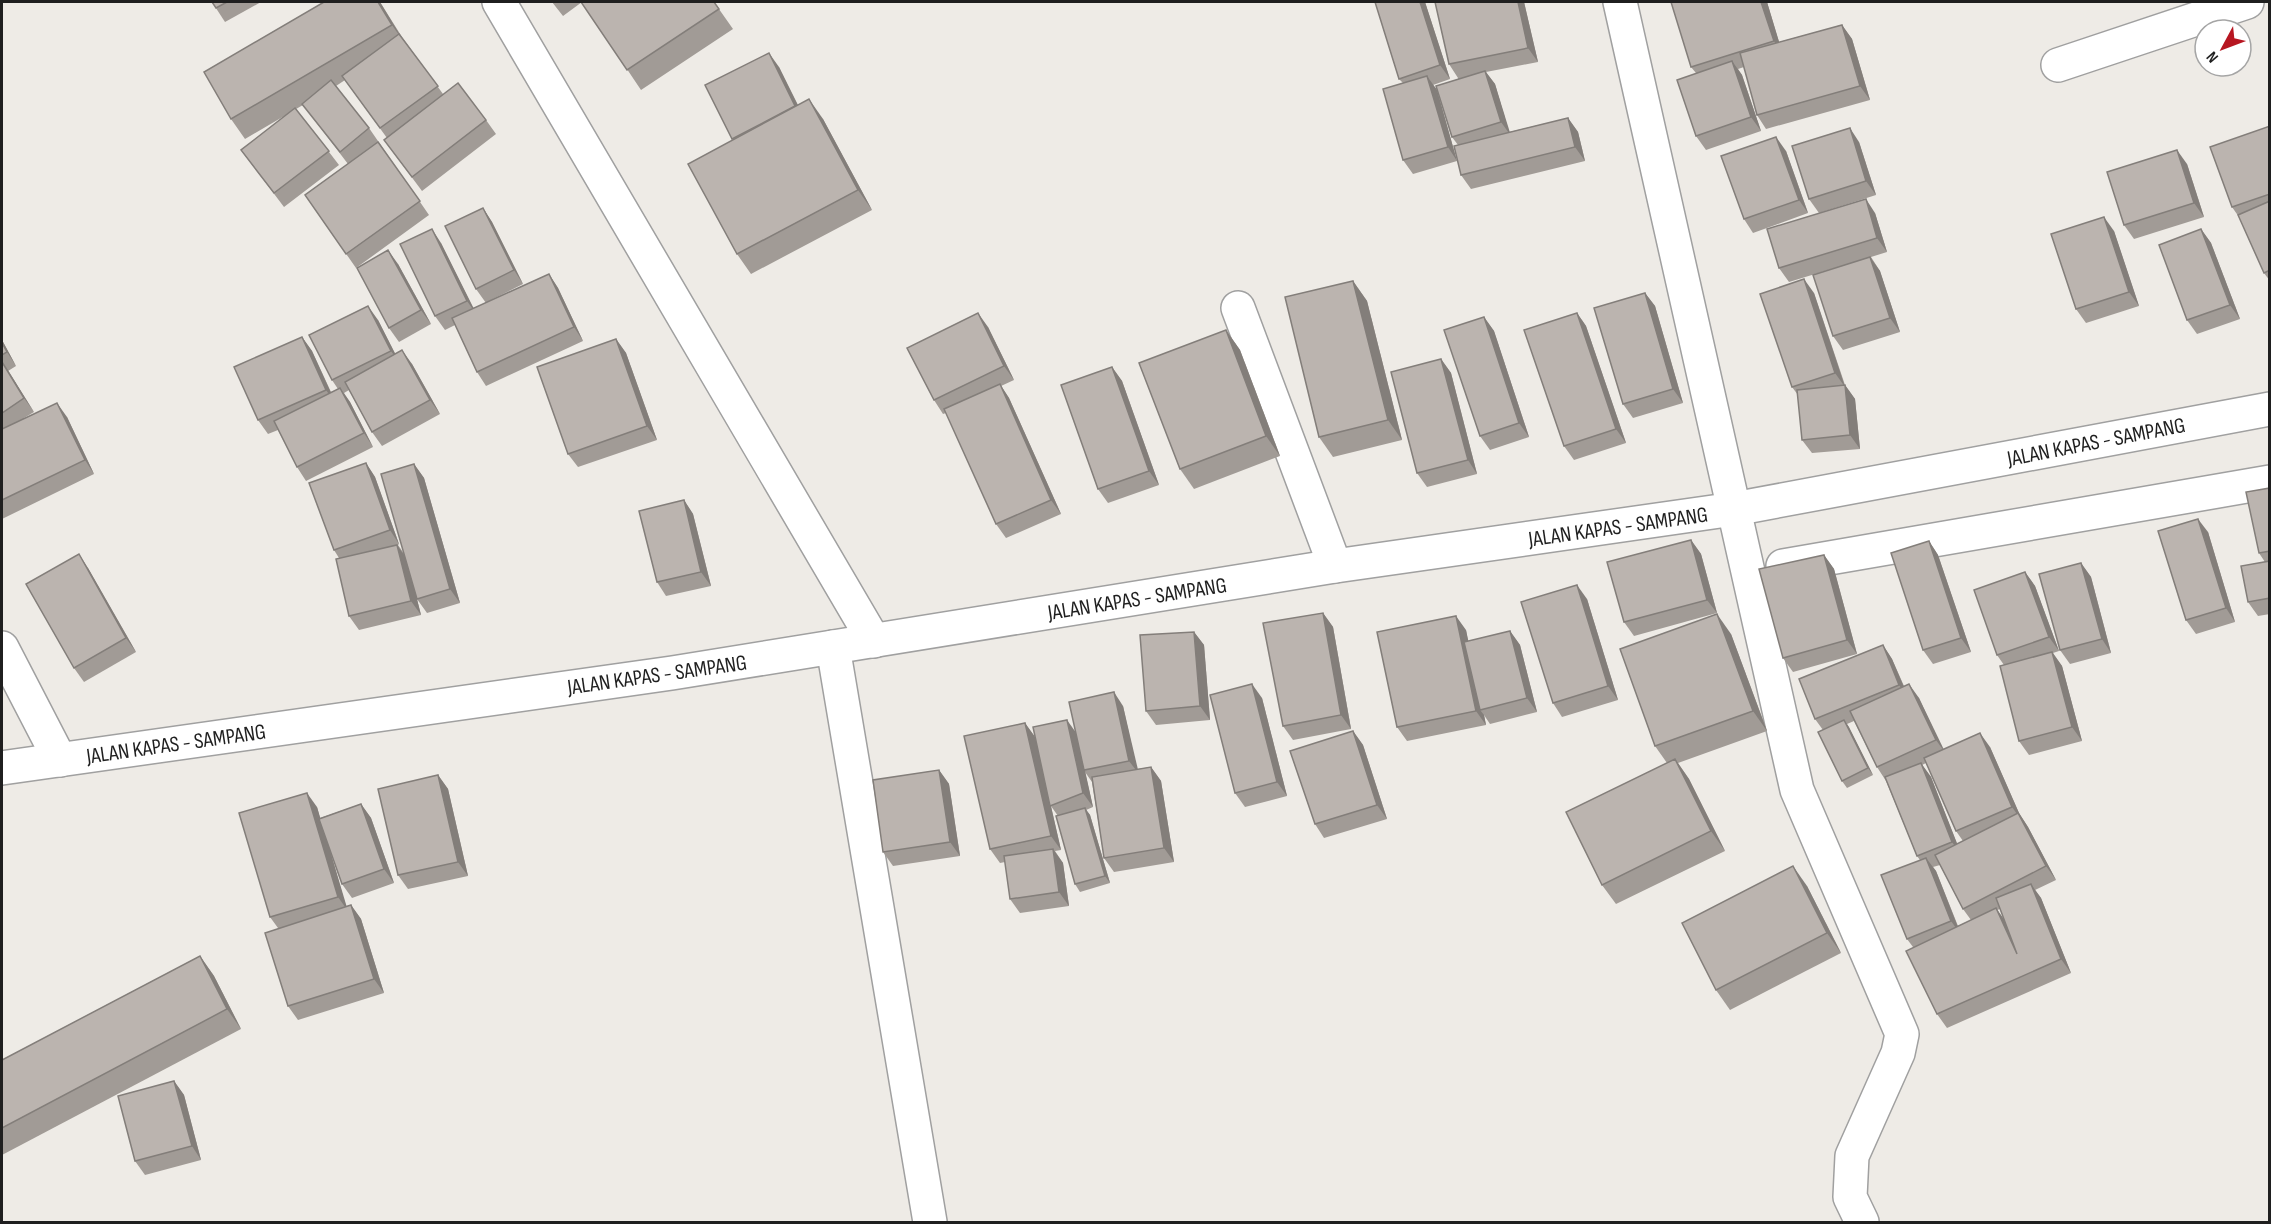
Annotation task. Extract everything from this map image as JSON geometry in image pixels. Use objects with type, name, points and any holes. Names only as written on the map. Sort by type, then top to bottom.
[{"type":"street","points":[[499,2],[874,641]]},
{"type":"street","points":[[1620,2],[1797,790],[1902,1034],[1898,1053],[1852,1156],[1850,1197],[1862,1222]]},
{"type":"street","points":[[2058,65],[2247,2]]},
{"type":"street","points":[[1238,308],[1335,566]]},
{"type":"street","name":"JALAN KAPAS - SAMPANG","points":[[2,768],[672,673],[1335,566],[1734,509],[2270,409]]},
{"type":"street","points":[[1749,572],[2270,482]]},
{"type":"street","points":[[833,647],[930,1222]]},
{"type":"street","points":[[2,648],[60,760]]},
{"type":"building","points":[[212,2],[227,2],[216,8]]},
{"type":"building","points":[[324,2],[378,2],[392,25],[231,119],[204,72]]},
{"type":"building","points":[[581,2],[714,2],[719,9],[627,70]]},
{"type":"building","points":[[1375,2],[1420,2],[1440,65],[1399,79]]},
{"type":"building","points":[[1435,2],[1518,2],[1528,48],[1449,64]]},
{"type":"building","points":[[1671,2],[1761,2],[1774,41],[1691,67]]},
{"type":"building","points":[[1842,25],[1860,86],[1757,115],[1740,53]]},
{"type":"building","points":[[399,34],[438,86],[380,128],[342,76]]},
{"type":"building","points":[[769,53],[795,106],[732,139],[705,85]]},
{"type":"building","points":[[1732,61],[1751,117],[1696,136],[1677,80]]},
{"type":"building","points":[[1485,71],[1501,122],[1452,137],[1436,86]]},
{"type":"building","points":[[1427,76],[1448,147],[1403,160],[1383,89]]},
{"type":"building","points":[[331,80],[369,128],[340,152],[302,104]]},
{"type":"building","points":[[458,83],[486,120],[412,177],[384,140]]},
{"type":"building","points":[[809,99],[858,190],[737,254],[688,164]]},
{"type":"building","points":[[295,108],[329,151],[274,193],[241,150]]},
{"type":"building","points":[[1568,118],[1575,147],[1461,175],[1454,146]]},
{"type":"building","points":[[2270,126],[2270,194],[2232,207],[2210,147]]},
{"type":"building","points":[[1850,128],[1866,181],[1809,199],[1792,146]]},
{"type":"building","points":[[1776,137],[1799,200],[1744,219],[1721,156]]},
{"type":"building","points":[[378,142],[420,201],[346,254],[305,195]]},
{"type":"building","points":[[2177,150],[2194,203],[2124,225],[2107,172]]},
{"type":"building","points":[[1866,199],[1877,238],[1779,268],[1767,229]]},
{"type":"building","points":[[2270,201],[2270,270],[2264,273],[2238,215]]},
{"type":"building","points":[[483,208],[514,270],[476,289],[445,226]]},
{"type":"building","points":[[2104,217],[2129,292],[2076,309],[2051,234]]},
{"type":"building","points":[[432,229],[467,301],[435,316],[400,244]]},
{"type":"building","points":[[2201,229],[2230,305],[2187,320],[2159,245]]},
{"type":"building","points":[[388,250],[421,310],[389,328],[357,268]]},
{"type":"building","points":[[1870,257],[1890,318],[1833,336],[1813,275]]},
{"type":"building","points":[[549,274],[574,327],[477,372],[452,318]]},
{"type":"building","points":[[1804,279],[1835,373],[1792,387],[1760,294]]},
{"type":"building","points":[[1353,281],[1388,420],[1319,437],[1285,297]]},
{"type":"building","points":[[1645,293],[1673,389],[1623,404],[1594,308]]},
{"type":"building","points":[[368,306],[391,351],[332,380],[309,335]]},
{"type":"building","points":[[978,313],[1004,366],[934,400],[907,348]]},
{"type":"building","points":[[1577,313],[1616,429],[1564,446],[1524,330]]},
{"type":"building","points":[[1484,317],[1519,423],[1480,436],[1444,330]]},
{"type":"building","points":[[1226,330],[1266,436],[1180,469],[1139,363]]},
{"type":"building","points":[[302,337],[326,390],[258,420],[234,367]]},
{"type":"building","points":[[616,339],[647,426],[568,454],[537,367]]},
{"type":"building","points":[[2,343],[7,352],[2,355]]},
{"type":"building","points":[[402,350],[430,400],[372,432],[345,382]]},
{"type":"building","points":[[1441,359],[1468,460],[1417,473],[1391,372]]},
{"type":"building","points":[[2,362],[24,398],[2,413]]},
{"type":"building","points":[[1112,367],[1149,471],[1098,489],[1061,385]]},
{"type":"building","points":[[1000,384],[1051,500],[996,524],[944,409]]},
{"type":"building","points":[[1845,385],[1850,435],[1802,440],[1797,390]]},
{"type":"building","points":[[340,388],[364,433],[297,467],[274,421]]},
{"type":"building","points":[[57,403],[85,460],[2,500],[2,429]]},
{"type":"building","points":[[366,463],[390,530],[334,550],[309,483]]},
{"type":"building","points":[[414,464],[450,589],[417,599],[381,474]]},
{"type":"building","points":[[2270,488],[2270,551],[2259,553],[2246,492]]},
{"type":"building","points":[[684,500],[701,572],[657,582],[639,511]]},
{"type":"building","points":[[2198,519],[2226,608],[2186,620],[2158,531]]},
{"type":"building","points":[[1691,540],[1707,600],[1624,622],[1607,562]]},
{"type":"building","points":[[1929,541],[1961,638],[1923,650],[1891,553]]},
{"type":"building","points":[[397,545],[411,601],[349,616],[336,559]]},
{"type":"building","points":[[79,554],[126,638],[74,668],[26,584]]},
{"type":"building","points":[[1824,555],[1847,640],[1783,658],[1759,569]]},
{"type":"building","points":[[2270,561],[2270,598],[2248,602],[2241,566]]},
{"type":"building","points":[[2081,563],[2102,639],[2060,650],[2039,574]]},
{"type":"building","points":[[2025,572],[2049,637],[1997,655],[1974,590]]},
{"type":"building","points":[[1577,585],[1608,686],[1553,703],[1521,602]]},
{"type":"building","points":[[1323,613],[1341,715],[1283,726],[1263,623]]},
{"type":"building","points":[[1717,614],[1753,711],[1655,746],[1620,649]]},
{"type":"building","points":[[1456,616],[1476,711],[1397,727],[1377,632]]},
{"type":"building","points":[[1510,631],[1527,698],[1480,710],[1464,642]]},
{"type":"building","points":[[1194,632],[1200,706],[1146,711],[1140,635]]},
{"type":"building","points":[[1883,645],[1899,685],[1815,719],[1799,679]]},
{"type":"building","points":[[2052,652],[2072,727],[2019,741],[2000,666]]},
{"type":"building","points":[[1252,684],[1277,782],[1235,793],[1210,695]]},
{"type":"building","points":[[1909,684],[1936,740],[1877,767],[1850,711]]},
{"type":"building","points":[[1114,692],[1129,761],[1084,770],[1069,702]]},
{"type":"building","points":[[1067,720],[1083,793],[1050,806],[1033,727]]},
{"type":"building","points":[[1844,720],[1868,768],[1842,781],[1818,732]]},
{"type":"building","points":[[1025,723],[1051,836],[990,849],[964,736]]},
{"type":"building","points":[[1353,731],[1377,805],[1315,824],[1290,751]]},
{"type":"building","points":[[1980,733],[2012,807],[1956,831],[1924,758]]},
{"type":"building","points":[[1675,759],[1711,831],[1602,885],[1566,812]]},
{"type":"building","points":[[1921,763],[1952,842],[1917,856],[1885,777]]},
{"type":"building","points":[[1151,767],[1164,848],[1104,858],[1092,777]]},
{"type":"building","points":[[939,770],[950,842],[883,852],[873,780]]},
{"type":"building","points":[[438,775],[458,862],[398,875],[378,789]]},
{"type":"building","points":[[307,793],[338,897],[270,917],[239,813]]},
{"type":"building","points":[[361,804],[384,869],[342,884],[319,819]]},
{"type":"building","points":[[1085,808],[1105,876],[1075,884],[1056,816]]},
{"type":"building","points":[[2018,813],[2046,866],[1963,909],[1935,855]]},
{"type":"building","points":[[1053,849],[1059,892],[1010,899],[1004,856]]},
{"type":"building","points":[[1926,858],[1951,921],[1907,939],[1881,875]]},
{"type":"building","points":[[1793,866],[1827,933],[1716,990],[1682,923]]},
{"type":"building","points":[[2031,884],[2061,959],[1937,1014],[1906,951],[1996,908],[2017,954],[1996,898]]},
{"type":"building","points":[[351,905],[374,979],[288,1006],[265,933]]},
{"type":"building","points":[[200,956],[227,1009],[2,1128],[2,1060]]},
{"type":"building","points":[[174,1081],[192,1146],[135,1161],[118,1096]]}]
